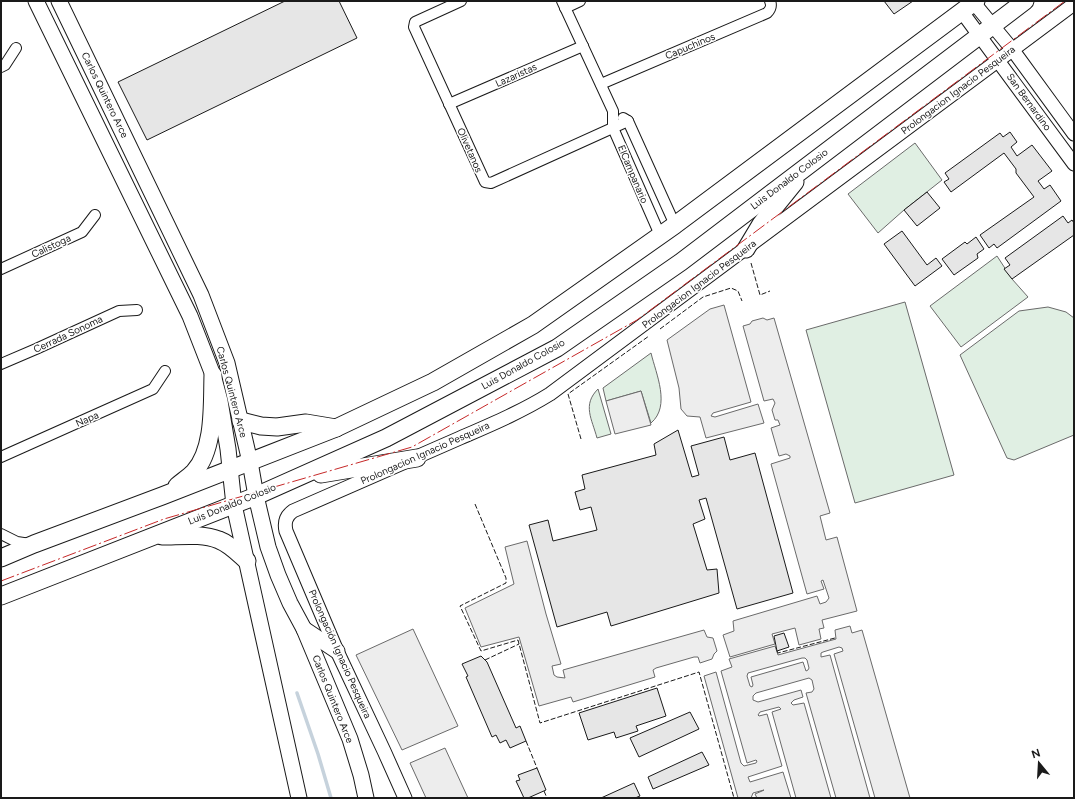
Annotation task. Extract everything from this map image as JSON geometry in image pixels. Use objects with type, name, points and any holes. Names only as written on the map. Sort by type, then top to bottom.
[{"type":"main road","name":"Carlos Quintero Arce","points":[[36,1],[190,316],[213,376],[220,402],[234,505],[299,798]]},
{"type":"main road","name":"Carlos Quintero Arce","points":[[58,1],[202,295],[227,363],[268,547],[290,603],[304,629],[350,738],[361,774],[366,798]]},
{"type":"main road","name":"Luis Donaldo Colosio","points":[[1,596],[256,496],[386,438],[557,348],[680,262],[1025,1]]},
{"type":"main road","points":[[1,558],[336,428],[433,382],[533,326],[675,225],[969,4]]},
{"type":"main road","points":[[109,103],[112,130],[111,154],[132,162],[142,170]]},
{"type":"main road","points":[[746,249],[762,224],[788,192],[806,166]]},
{"type":"main road","points":[[162,496],[195,471],[203,457],[208,442],[210,426],[213,376]]},
{"type":"main road","points":[[241,421],[261,426],[277,427],[306,423],[336,428]]},
{"type":"main road","points":[[293,479],[417,458]]},
{"type":"main road","points":[[154,535],[203,536],[220,540],[247,561]]},
{"type":"main road","points":[[304,629],[337,651]]},
{"type":"street","name":"Olivetanos","points":[[461,1],[415,22],[414,27],[483,179],[488,184],[628,121]]},
{"type":"street","points":[[564,4],[580,1]]},
{"type":"street","name":"Capuchinos","points":[[601,84],[767,13],[772,5],[770,1]]},
{"type":"street","name":"ElCampanario","points":[[564,4],[613,111],[614,128],[660,235]]},
{"type":"street","name":"San Bernardino","points":[[969,4],[992,25],[1012,49],[1074,134]]},
{"type":"street","name":"San Bernardino","points":[[969,4],[978,36],[998,60],[1074,164]]},
{"type":"street","name":"Prolongacion Ignacio Pesqueira","points":[[293,511],[417,458],[534,404],[550,394],[1074,4]]},
{"type":"street","name":"Lazaristas","points":[[449,104],[583,46]]},
{"type":"street","points":[[3,66],[16,48]]},
{"type":"street","points":[[613,111],[628,121]]},
{"type":"street","name":"ElCampanario","points":[[628,121],[675,225]]},
{"type":"street","name":"Calistoga","points":[[1,269],[82,232],[95,215]]},
{"type":"street","name":"Cerrada Sonoma","points":[[1,364],[118,311],[137,310]]},
{"type":"street","name":"Napa","points":[[1,457],[153,389],[164,371]]},
{"type":"street","name":"Prolongación Ignacio Pesqueira","points":[[293,511],[286,519],[285,529],[337,651],[405,798]]},
{"type":"street","points":[[1,534],[17,542],[34,544]]},
{"type":"green space","points":[[915,143],[942,180],[878,233],[848,194]]},
{"type":"green space","points":[[997,256],[1012,279],[1028,297],[961,347],[930,306]]},
{"type":"green space","points":[[905,302],[954,475],[855,503],[806,330]]},
{"type":"green space","points":[[1048,307],[1066,312],[1074,318],[1074,435],[1014,460],[1007,458],[960,355],[1019,311]]},
{"type":"green space","points":[[651,353],[661,399],[657,416],[651,423],[641,391],[606,401],[603,388]]},
{"type":"green space","points":[[598,389],[611,434],[597,438],[589,407],[593,395]]},
{"type":"shaded area","points":[[724,305],[751,402],[713,413],[711,416],[715,417],[758,404],[764,423],[706,438],[700,417],[687,416],[681,409],[679,388],[667,340],[710,309]]},
{"type":"shaded area","points":[[763,318],[767,320],[774,318],[830,513],[820,516],[826,540],[837,537],[857,611],[822,620],[824,628],[819,629],[821,639],[799,645],[795,628],[772,634],[775,644],[730,657],[723,635],[734,631],[733,621],[817,596],[820,604],[826,602],[829,598],[823,580],[821,581],[824,589],[807,594],[771,464],[790,458],[790,456],[786,454],[779,456],[771,428],[780,425],[778,420],[775,420],[772,410],[775,403],[773,399],[764,401],[743,326],[750,324],[752,321]]},
{"type":"shaded area","points":[[641,391],[651,425],[615,434],[606,401]]},
{"type":"shaded area","points":[[527,541],[561,664],[552,666],[554,675],[557,677],[565,678],[563,670],[704,630],[707,637],[713,638],[717,651],[712,659],[700,663],[698,657],[694,657],[656,668],[653,670],[655,677],[573,702],[571,697],[539,706],[519,637],[481,647],[465,608],[514,584],[505,547]]},
{"type":"shaded area","points":[[850,626],[852,633],[862,630],[910,798],[875,798],[834,654],[843,651],[842,648],[839,647],[821,653],[821,657],[830,655],[870,798],[836,798],[806,693],[812,692],[814,689],[812,680],[809,678],[756,693],[753,696],[753,700],[758,702],[801,690],[803,697],[794,700],[791,703],[793,705],[804,703],[831,798],[796,798],[772,712],[781,709],[779,707],[760,712],[758,715],[767,714],[782,766],[748,777],[750,782],[783,772],[791,798],[757,798],[755,794],[764,790],[753,793],[751,798],[738,798],[704,676],[716,672],[741,763],[744,766],[756,763],[756,760],[747,763],[721,671],[732,667],[729,659],[775,646],[778,655],[836,639],[835,630]],"holes":[[[805,658],[807,660],[808,670],[806,671],[803,662],[751,677],[753,685],[752,687],[750,686],[747,676],[748,673]]]},
{"type":"shaded area","points":[[413,629],[458,726],[402,750],[356,655]]},
{"type":"shaded area","points":[[445,748],[468,798],[426,798],[410,763]]},
{"type":"building","points":[[285,1],[339,1],[357,38],[147,140],[118,82]]},
{"type":"building","points":[[884,1],[913,1],[894,14]]},
{"type":"building","points":[[1010,132],[1017,142],[1011,147],[1017,156],[1032,145],[1052,171],[1038,181],[1044,189],[1050,185],[1061,201],[997,248],[994,244],[989,248],[980,235],[1034,197],[1016,173],[1016,169],[1004,153],[951,192],[944,182],[949,179],[945,173],[1000,133],[1003,137]]},
{"type":"building","points":[[927,192],[940,208],[917,226],[904,210]]},
{"type":"building","points":[[1063,216],[1068,223],[1072,220],[1074,223],[1074,235],[1012,279],[1004,269],[1010,265],[1005,258]]},
{"type":"building","points":[[902,231],[927,265],[936,258],[942,266],[915,286],[884,244]]},
{"type":"building","points":[[976,237],[984,249],[977,254],[978,258],[954,275],[942,259],[965,242],[967,244]]},
{"type":"building","points":[[678,430],[692,477],[699,475],[691,446],[724,437],[730,460],[755,453],[793,593],[737,609],[706,498],[699,500],[705,519],[693,524],[707,570],[717,569],[719,593],[611,626],[607,612],[557,627],[529,525],[548,520],[553,541],[597,530],[591,507],[580,510],[575,492],[585,489],[582,475],[656,455],[654,444]]},
{"type":"building","points":[[784,633],[789,647],[777,651],[774,636]]},
{"type":"building","points":[[481,656],[487,662],[516,728],[520,726],[526,741],[510,748],[506,740],[500,743],[496,735],[492,737],[466,677],[468,676],[462,664]]},
{"type":"building","points":[[657,688],[666,716],[636,726],[638,731],[616,738],[614,732],[588,740],[579,713]]},
{"type":"building","points":[[690,712],[699,729],[639,757],[630,738]]},
{"type":"building","points":[[702,752],[709,765],[653,789],[648,777]]},
{"type":"building","points":[[537,768],[546,790],[528,798],[524,798],[516,781],[520,780],[518,775]]},
{"type":"building","points":[[634,783],[640,796],[635,798],[601,798]]},
{"type":"waterway","points":[[297,693],[331,798]]},
{"type":"fence","points":[[751,263],[760,295],[770,291]]},
{"type":"fence","points":[[660,329],[703,297],[731,288],[738,291],[742,301]]},
{"type":"fence","points":[[581,439],[568,394],[649,336]]},
{"type":"fence","points":[[475,504],[506,578],[506,583],[460,606],[481,651],[518,640],[540,723],[699,672],[734,798]]},
{"type":"fence","points":[[777,651],[778,653],[835,638]]},
{"type":"fence","points":[[485,660],[519,644]]},
{"type":"fence","points":[[526,741],[537,768]]},
{"type":"fence","points":[[544,791],[547,798]]},
{"type":"power","points":[[1,581],[164,519],[412,447],[637,320],[1065,1]]}]
